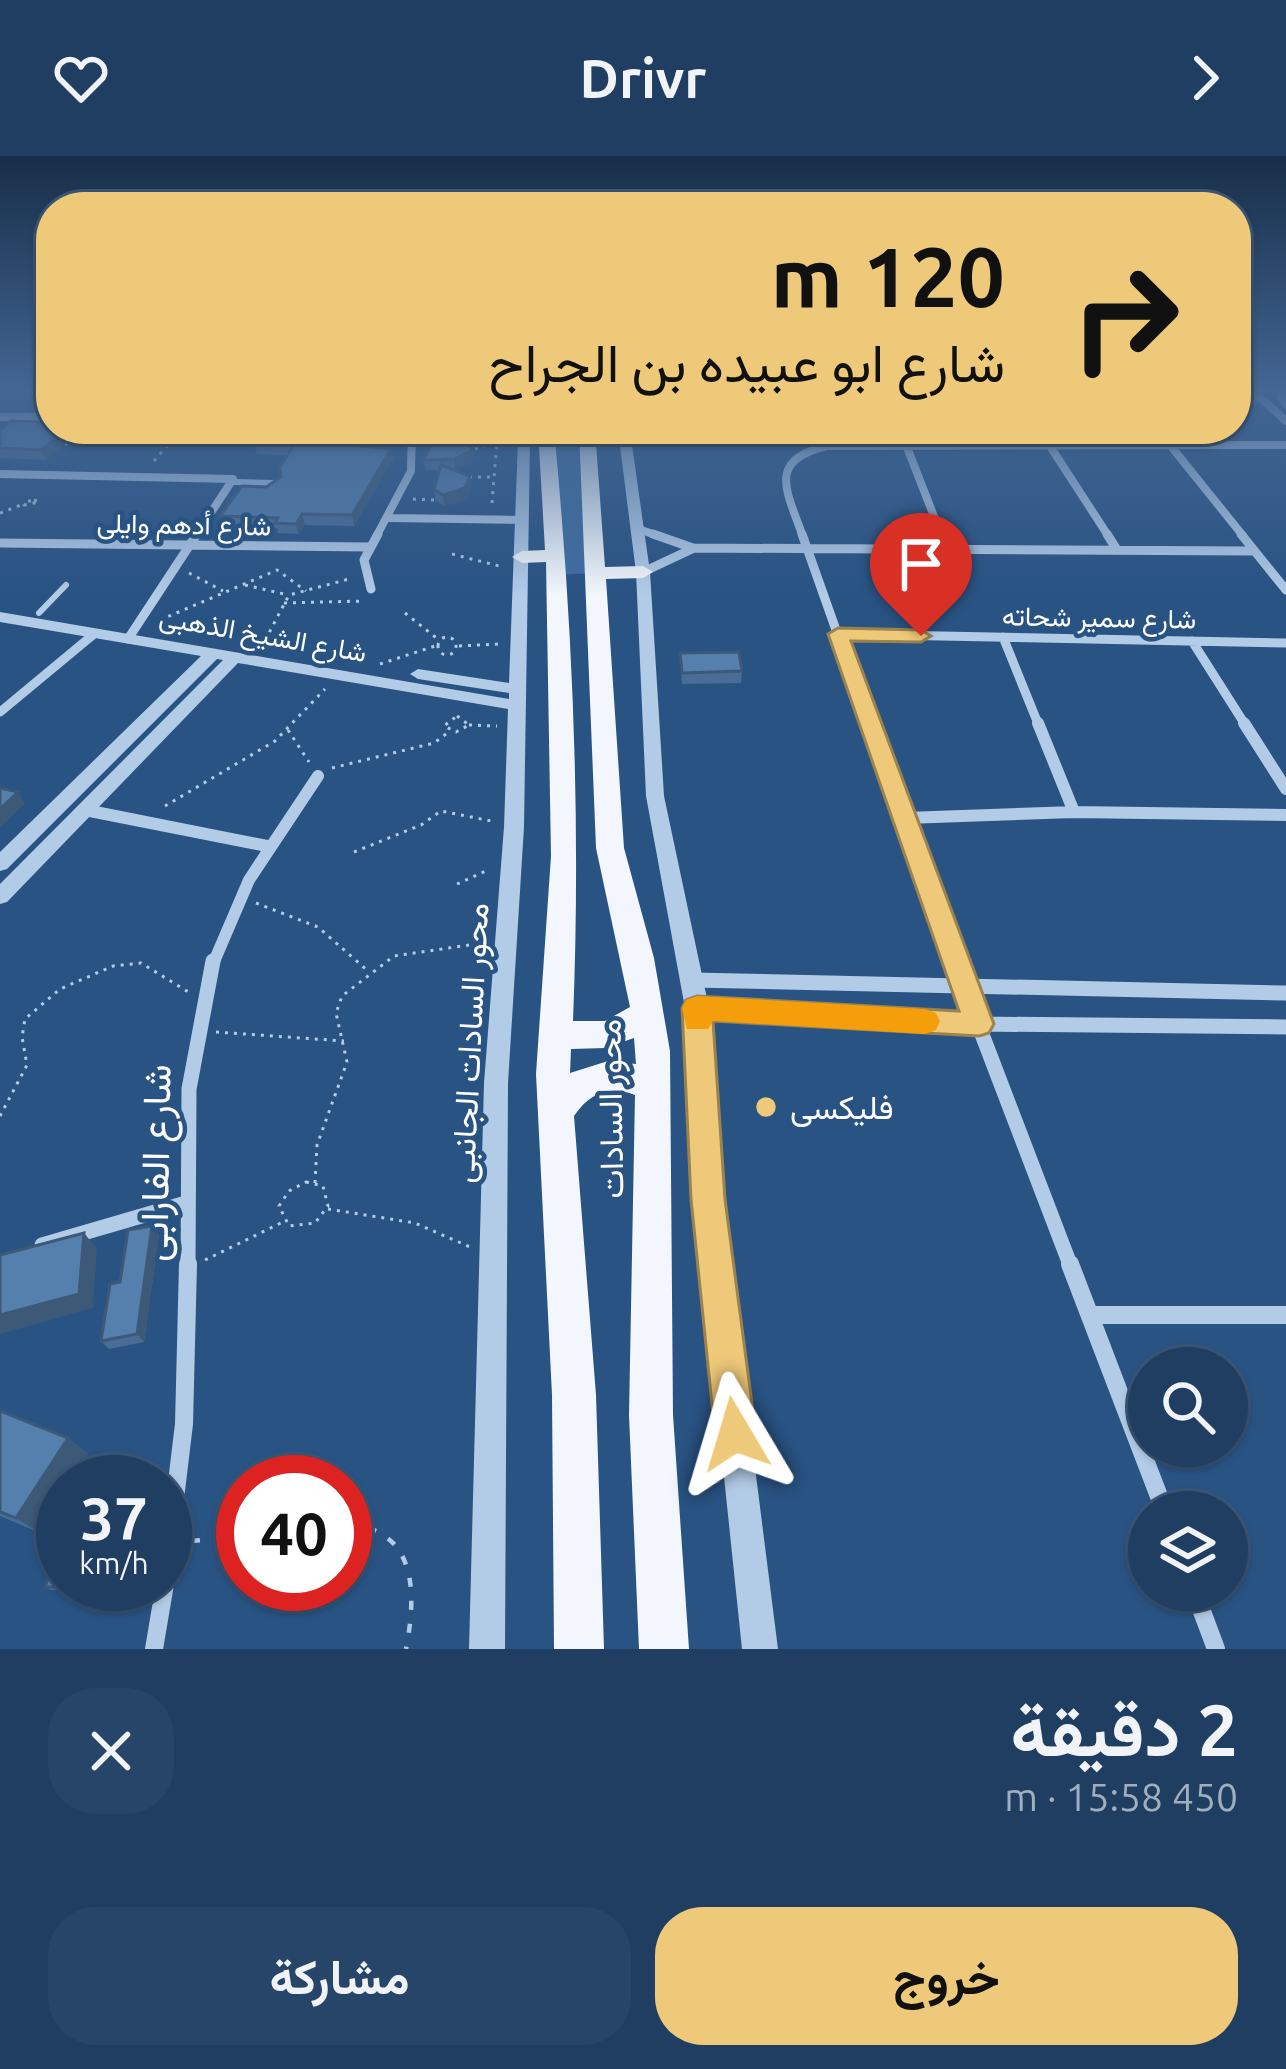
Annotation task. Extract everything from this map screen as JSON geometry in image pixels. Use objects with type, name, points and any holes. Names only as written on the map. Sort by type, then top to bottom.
[{"type":"main road","name":"محور السادات","points":[[535,457],[533,562],[565,856],[554,1030],[574,1395],[579,1649]]},
{"type":"main road","name":"محور السادات","points":[[589,457],[610,848],[649,1010],[652,1051],[652,1439],[664,1649]]},
{"type":"main road","points":[[597,572],[643,572]]},
{"type":"main road","points":[[554,1030],[589,1037],[607,1035],[638,1021],[649,1010]]},
{"type":"main road","points":[[556,1115],[569,1092],[593,1077],[622,1075],[649,1085]]},
{"type":"street","points":[[370,589],[368,547],[400,499],[411,457]]},
{"type":"street","name":"محور السادات الجانبى","points":[[487,1649],[496,1083],[513,859],[520,642],[533,562],[523,520],[532,457]]},
{"type":"street","points":[[628,457],[643,572],[655,796],[697,1008],[708,1199],[760,1649]]},
{"type":"street","points":[[800,457],[790,460],[784,470],[784,483],[964,988],[1157,1491]]},
{"type":"street","points":[[911,457],[947,549]]},
{"type":"street","points":[[1057,457],[1117,550]]},
{"type":"street","points":[[1179,457],[1286,590]]},
{"type":"street","points":[[0,474],[231,478],[132,634]]},
{"type":"street","points":[[634,516],[693,548]]},
{"type":"street","points":[[390,518],[523,520]]},
{"type":"street","name":"شارع أدهم وايلى","points":[[0,543],[368,547]]},
{"type":"street","points":[[643,572],[693,548],[1254,551]]},
{"type":"street","name":"شارع الشيخ الذهبى","points":[[0,606],[213,654],[518,707]]},
{"type":"street","name":"شارع الشيخ الذهبى","points":[[0,617],[94,634],[260,649],[369,667],[518,707]]},
{"type":"street","points":[[0,712],[94,634]]},
{"type":"street","name":"شارع سمير شحاته","points":[[838,634],[1286,643]]},
{"type":"street","points":[[1003,637],[1074,812]]},
{"type":"street","points":[[1192,641],[1286,788]]},
{"type":"street","points":[[0,865],[213,654]]},
{"type":"street","points":[[0,897],[235,657]]},
{"type":"street","name":"شارع الفارابى","points":[[180,1455],[188,1269],[185,1112],[196,1029],[238,898],[267,845],[318,776]]},
{"type":"street","points":[[85,810],[267,845]]},
{"type":"street","points":[[906,818],[1074,812],[1286,815]]},
{"type":"street","points":[[692,980],[1286,993]]},
{"type":"street","points":[[697,1008],[979,1024],[1286,1028]]},
{"type":"street","points":[[21,1251],[186,1203]]},
{"type":"street","points":[[1091,1316],[1286,1315]]},
{"type":"street","name":"شارع الفارابى","points":[[154,1649],[160,1611]]},
{"type":"street","points":[[1202,1611],[1216,1649]]},
{"type":"lane","points":[[232,482],[278,483]]},
{"type":"lane","points":[[39,613],[66,585]]},
{"type":"path","points":[[141,476],[157,457]]},
{"type":"path","points":[[451,519],[494,502],[497,457]]},
{"type":"path","points":[[470,477],[496,477]]},
{"type":"path","points":[[400,499],[435,500]]},
{"type":"path","points":[[0,513],[23,504]]},
{"type":"path","points":[[452,554],[533,562]]},
{"type":"path","points":[[177,567],[224,592]]},
{"type":"path","points":[[132,634],[280,569],[306,591]]},
{"type":"path","points":[[243,584],[289,595],[366,575]]},
{"type":"path","points":[[282,603],[364,602],[370,589]]},
{"type":"path","points":[[260,649],[289,595]]},
{"type":"path","points":[[405,613],[441,641],[455,641],[459,646]]},
{"type":"path","points":[[369,667],[441,641]]},
{"type":"path","points":[[435,646],[442,652],[459,646],[520,642]]},
{"type":"path","points":[[144,822],[194,785],[257,752],[338,675]]},
{"type":"path","points":[[287,728],[318,776],[331,768],[434,743],[450,731],[518,707]]},
{"type":"path","points":[[450,731],[444,723],[451,717],[462,717],[469,725]]},
{"type":"path","points":[[354,852],[421,825],[440,811],[514,827]]},
{"type":"path","points":[[457,884],[513,859]]},
{"type":"path","points":[[238,898],[315,923],[351,949],[369,972]]},
{"type":"path","points":[[328,1209],[328,1192],[315,1183],[312,1167],[343,1084],[345,1041],[336,1013],[342,996],[369,972],[410,952],[506,940]]},
{"type":"path","points":[[0,1116],[27,1065],[21,1052],[23,1022],[42,1001],[103,967],[128,962],[160,971],[202,1003]]},
{"type":"path","points":[[196,1029],[345,1041]]},
{"type":"path","points":[[283,1222],[279,1206],[289,1191],[315,1183]]},
{"type":"path","points":[[188,1269],[283,1222],[306,1227],[328,1209],[415,1223],[494,1260]]},
{"type":"path","points":[[372,1526],[386,1534],[403,1556],[413,1598],[406,1649]]},
{"type":"shaded area","points":[[548,457],[589,457],[597,573],[556,575]]},
{"type":"building","points":[[287,457],[386,457],[352,515],[302,514],[296,524],[275,523],[278,518],[220,516],[242,486],[266,487],[281,477],[280,467]]},
{"type":"building","points":[[441,465],[470,476],[465,488],[443,495],[434,489]]},
{"type":"building","points":[[739,652],[742,671],[682,673],[680,653]]},
{"type":"building","points":[[0,788],[18,792],[0,809]]},
{"type":"building","points":[[152,1226],[137,1334],[101,1341],[110,1284],[120,1282],[128,1230]]},
{"type":"building","points":[[84,1233],[79,1294],[0,1315],[0,1255]]},
{"type":"building","points":[[0,1411],[68,1438],[57,1455],[36,1455],[36,1487],[16,1518],[0,1512]]},
{"type":"slow traffic","points":[[698,1021],[697,1008],[925,1021]]},
{"type":"place","name":"فليكسى","points":[[766,1107]]},
{"type":"route","points":[[735,1434],[708,1199],[697,1008],[979,1024],[838,634],[921,636]]}]
